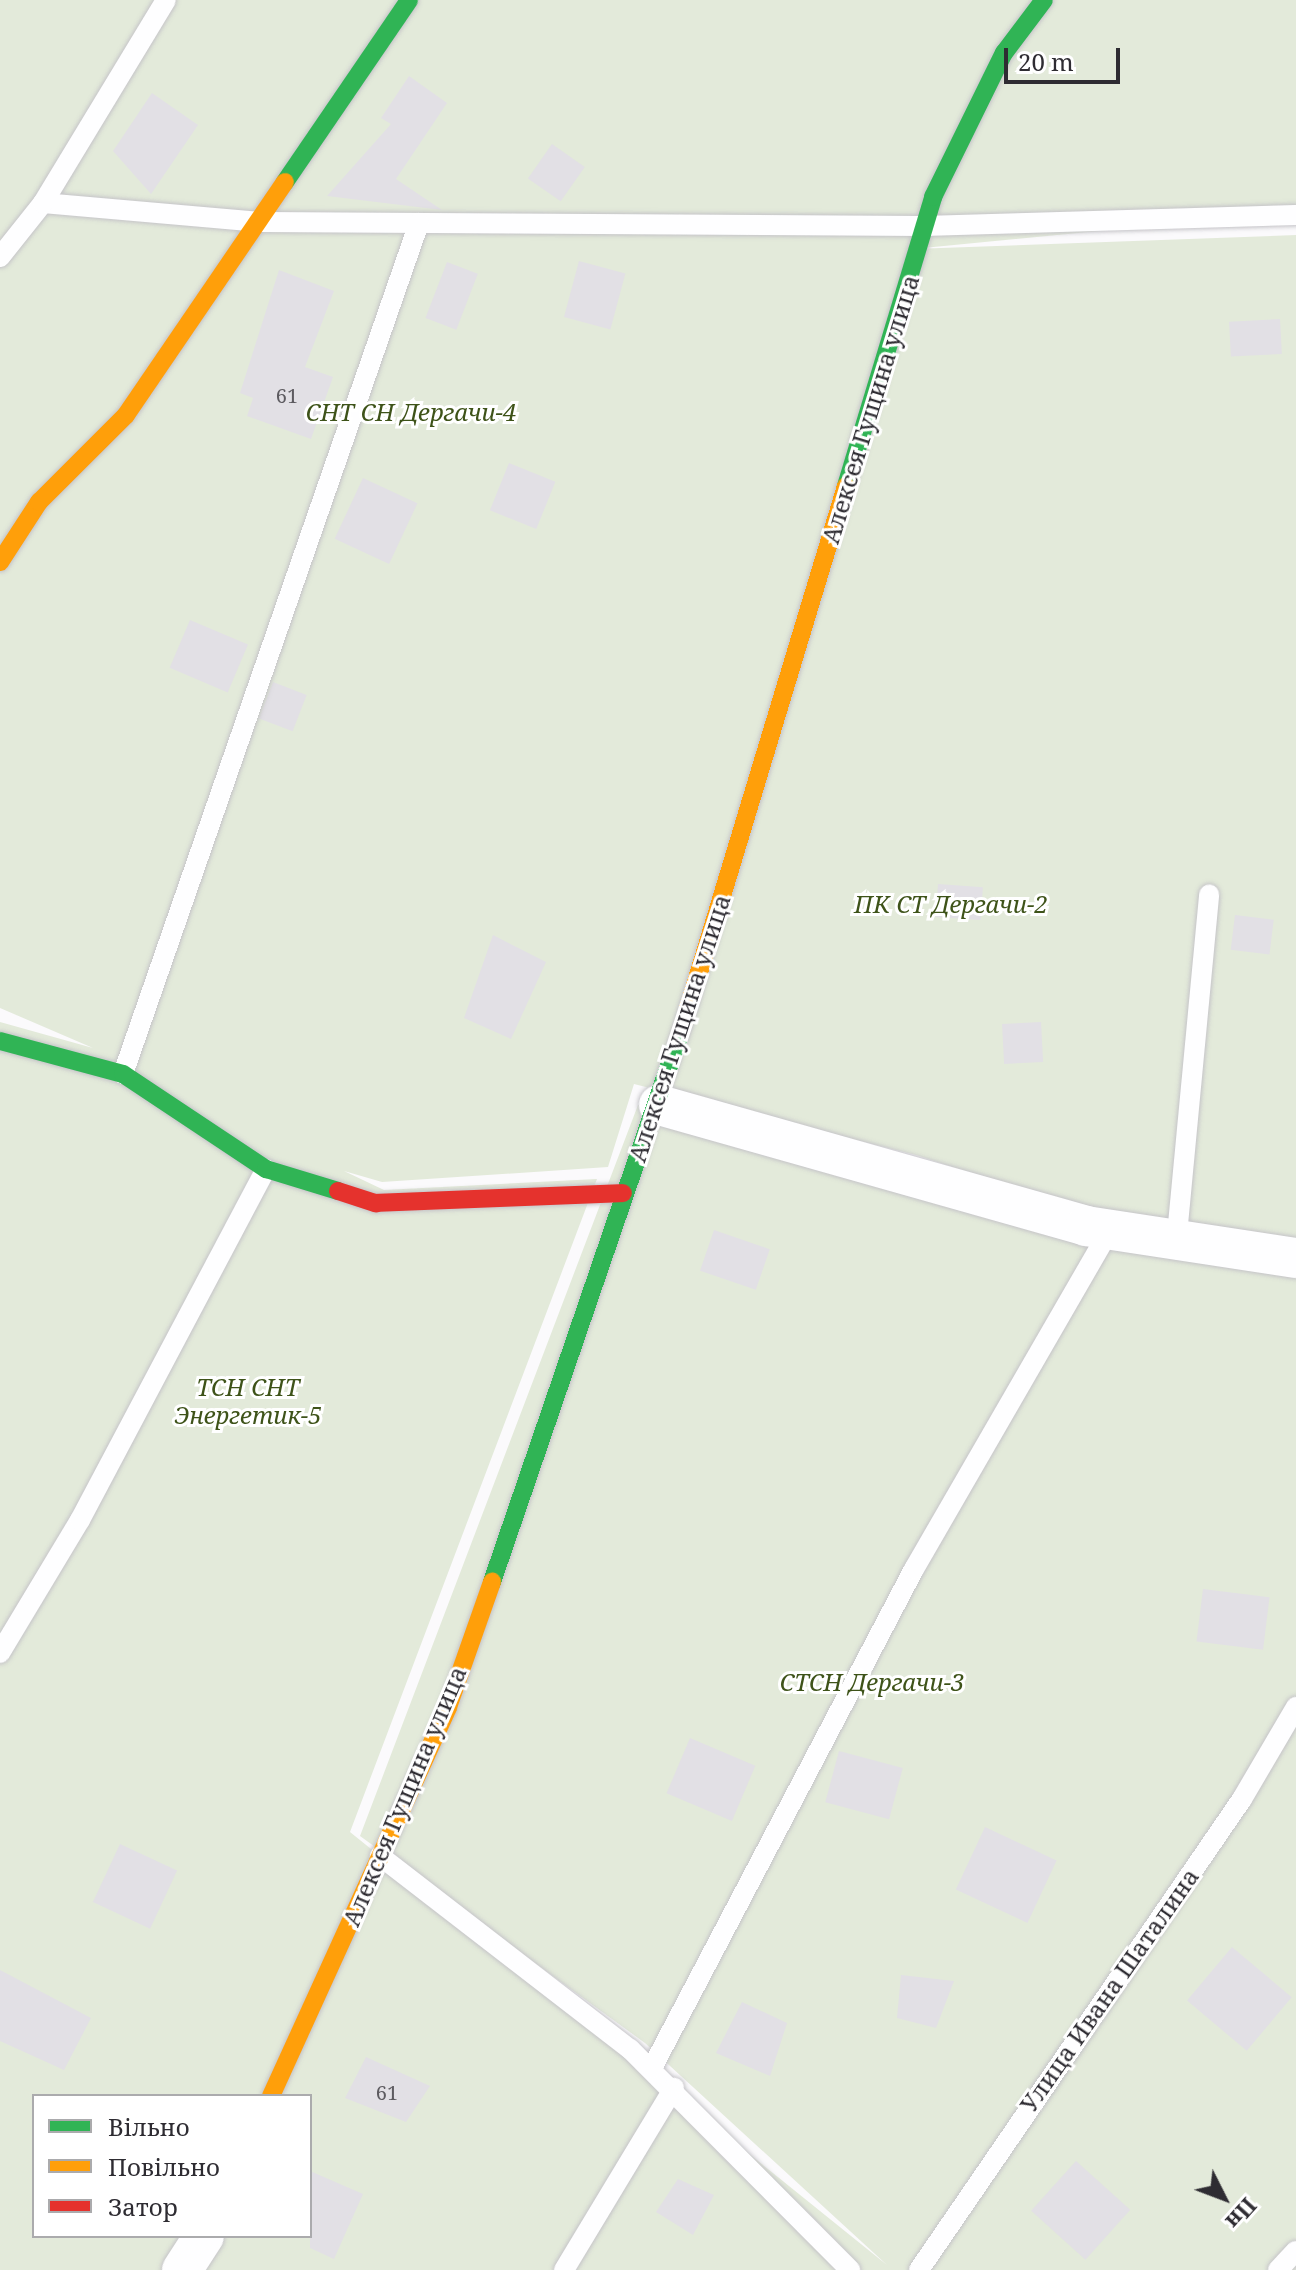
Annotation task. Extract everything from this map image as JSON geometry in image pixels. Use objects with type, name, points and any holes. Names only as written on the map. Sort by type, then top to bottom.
[{"type":"street","points":[[0,562],[39,502],[126,415],[409,0]]},
{"type":"street","name":"Алексея Гущина улица","points":[[272,2094],[448,1707],[623,1193],[659,1105],[924,226],[1004,53],[1044,0]]},
{"type":"street","points":[[0,1041],[123,1074],[266,1169],[376,1203],[623,1193]]},
{"type":"street","points":[[659,1105],[1111,1228],[1177,1235],[1296,1258]]},
{"type":"street","points":[[182,2270],[203,2238]]},
{"type":"lane","points":[[0,257],[43,203],[166,0]]},
{"type":"lane","points":[[43,203],[260,222],[924,226],[1296,215]]},
{"type":"lane","points":[[123,1074],[419,223]]},
{"type":"lane","points":[[1177,1235],[1209,894]]},
{"type":"lane","points":[[0,1653],[80,1520],[266,1169]]},
{"type":"lane","points":[[652,2068],[914,1569],[1111,1228]]},
{"type":"lane","name":"Улица Ивана Шаталина","points":[[919,2270],[1242,1799],[1296,1707]]},
{"type":"lane","points":[[380,1856],[652,2068],[850,2270]]},
{"type":"lane","points":[[564,2270],[674,2088]]},
{"type":"lane","points":[[1278,2270],[1296,2251]]},
{"type":"green space","points":[[0,0],[1296,0],[1296,212],[913,249],[1296,235],[1296,1246],[1086,1211],[916,1155],[634,1084],[608,1167],[382,1182],[344,1171],[384,1190],[597,1179],[350,1832],[887,2265],[645,2043],[360,1836],[638,1105],[1296,1264],[1296,2270],[0,2270],[0,1022],[93,1048],[0,1008]]},
{"type":"building","points":[[409,76],[447,103],[396,179],[442,210],[327,196],[391,124],[381,118]]},
{"type":"building","points":[[152,93],[198,125],[151,194],[113,151]]},
{"type":"building","points":[[552,144],[585,167],[561,201],[528,178]]},
{"type":"building","points":[[579,261],[625,273],[610,329],[564,317]]},
{"type":"building","points":[[447,262],[478,274],[456,330],[425,318]]},
{"type":"building","points":[[279,270],[334,291],[305,367],[333,377],[311,439],[247,416],[253,398],[240,393]]},
{"type":"building","points":[[1280,319],[1282,354],[1231,357],[1229,322]]},
{"type":"building","points":[[509,463],[555,482],[536,529],[490,510]]},
{"type":"building","points":[[363,478],[417,503],[389,564],[335,539]]},
{"type":"building","points":[[190,620],[248,645],[228,692],[170,668]]},
{"type":"building","points":[[273,682],[307,695],[293,731],[259,718]]},
{"type":"building","points":[[938,884],[983,887],[981,920],[936,917]]},
{"type":"building","points":[[1235,915],[1274,920],[1269,954],[1231,950]]},
{"type":"building","points":[[493,935],[546,962],[511,1039],[464,1018]]},
{"type":"building","points":[[1041,1022],[1043,1062],[1004,1064],[1002,1024]]},
{"type":"building","points":[[714,1230],[770,1249],[756,1290],[700,1271]]},
{"type":"building","points":[[1203,1589],[1270,1597],[1263,1650],[1197,1642]]},
{"type":"building","points":[[690,1738],[755,1766],[732,1821],[667,1793]]},
{"type":"building","points":[[839,1751],[903,1768],[889,1819],[825,1802]]},
{"type":"building","points":[[985,1827],[1057,1860],[1027,1923],[956,1890]]},
{"type":"building","points":[[120,1844],[177,1871],[150,1929],[93,1902]]},
{"type":"building","points":[[1232,1947],[1292,1997],[1247,2051],[1187,2001]]},
{"type":"building","points":[[0,1970],[91,2018],[64,2070],[0,2041]]},
{"type":"building","points":[[901,1975],[954,1981],[936,2028],[897,2018]]},
{"type":"building","points":[[742,2002],[787,2023],[770,2076],[716,2053]]},
{"type":"building","points":[[366,2057],[430,2086],[406,2122],[345,2098]]},
{"type":"building","points":[[1076,2161],[1130,2210],[1085,2260],[1031,2211]]},
{"type":"building","points":[[312,2172],[363,2194],[334,2259],[310,2248]]},
{"type":"building","points":[[678,2179],[714,2195],[693,2235],[656,2212]]},
{"type":"traffic: fast","points":[[285,182],[409,0]]},
{"type":"traffic: fast","points":[[846,486],[933,197],[1004,53],[1044,0]]},
{"type":"traffic: fast","points":[[492,1582],[683,1025]]},
{"type":"traffic: fast","points":[[0,1041],[123,1074],[266,1169],[338,1191]]},
{"type":"traffic: slow","points":[[0,562],[39,502],[126,415],[285,182]]},
{"type":"traffic: slow","points":[[683,1025],[846,486]]},
{"type":"traffic: slow","points":[[272,2094],[448,1707],[492,1582]]},
{"type":"traffic: jam","points":[[338,1191],[376,1203],[623,1193]]},
{"type":"park label","name":"СНТ СН Дергачи-4","points":[[411,412]]},
{"type":"park label","name":"ПК СТ Дергачи-2","points":[[951,904]]},
{"type":"park label","name":"ТСН СНТ Энергетик-5","points":[[248,1401]]},
{"type":"park label","name":"СТСН Дергачи-3","points":[[872,1682]]}]
